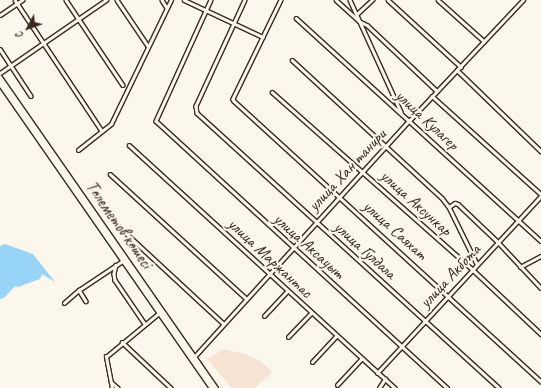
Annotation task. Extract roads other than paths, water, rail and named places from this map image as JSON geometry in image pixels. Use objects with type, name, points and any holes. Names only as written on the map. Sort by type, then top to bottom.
[{"type":"main road","name":"Төлеметов көшесі","points":[[0,77],[212,388]]},
{"type":"main road","name":"Төлеметов көшесі","points":[[0,83],[125,259],[159,313],[216,388]]},
{"type":"street","points":[[0,15],[16,2],[22,0]]},
{"type":"street","points":[[66,0],[123,85]]},
{"type":"street","points":[[0,74],[106,0]]},
{"type":"street","points":[[117,0],[148,46]]},
{"type":"street","points":[[162,0],[167,8]]},
{"type":"street","points":[[78,150],[111,124],[171,0]]},
{"type":"street","points":[[184,0],[263,37],[281,0]]},
{"type":"street","points":[[206,10],[211,0]]},
{"type":"street","points":[[234,24],[245,0]]},
{"type":"street","points":[[336,0],[359,21],[367,25],[437,91]]},
{"type":"street","points":[[350,0],[402,114]]},
{"type":"street","points":[[357,14],[372,0]]},
{"type":"street","points":[[388,0],[461,66]]},
{"type":"street","points":[[438,0],[484,42]]},
{"type":"street","name":"улица Хан танири","points":[[193,358],[432,96],[523,0]]},
{"type":"street","points":[[16,2],[102,131]]},
{"type":"street","name":"улица Аксауыт","points":[[206,10],[156,121],[447,388]]},
{"type":"street","name":"улица Кулагер","points":[[296,18],[541,241]]},
{"type":"street","name":"улица Гулдала","points":[[234,24],[196,106],[197,113],[499,388]]},
{"type":"street","name":"улица Саяхат","points":[[263,37],[233,99],[237,105],[340,196],[541,381]]},
{"type":"street","points":[[0,49],[31,96]]},
{"type":"street","points":[[292,60],[442,198],[449,207],[477,264]]},
{"type":"street","points":[[457,70],[541,151]]},
{"type":"street","name":"улица Аксункар","points":[[272,92],[472,269],[541,334]]},
{"type":"street","points":[[432,96],[541,195]]},
{"type":"street","name":"улица Маржантас","points":[[129,145],[361,359],[395,388]]},
{"type":"street","points":[[110,174],[247,299]]},
{"type":"street","name":"улица Акбота","points":[[377,373],[541,195]]},
{"type":"street","points":[[449,207],[458,204],[498,242],[541,288]]},
{"type":"street","points":[[116,224],[224,324]]},
{"type":"street","points":[[520,267],[541,256]]},
{"type":"street","points":[[64,303],[79,290],[125,259]]},
{"type":"street","points":[[116,265],[114,274],[115,280],[145,324]]},
{"type":"street","points":[[79,290],[86,301]]},
{"type":"street","points":[[264,316],[287,291]]},
{"type":"street","points":[[112,388],[106,357],[122,342],[159,313]]},
{"type":"street","points":[[288,337],[311,313]]},
{"type":"street","points":[[312,362],[336,336]]},
{"type":"street","points":[[122,342],[171,388]]},
{"type":"street","points":[[337,385],[361,359]]},
{"type":"street","points":[[379,388],[385,379]]},
{"type":"street","points":[[111,382],[118,388]]},
{"type":"water","points":[[5,244],[33,254],[55,282],[42,274],[40,279],[18,287],[15,286],[4,298],[0,299],[0,246]]}]
